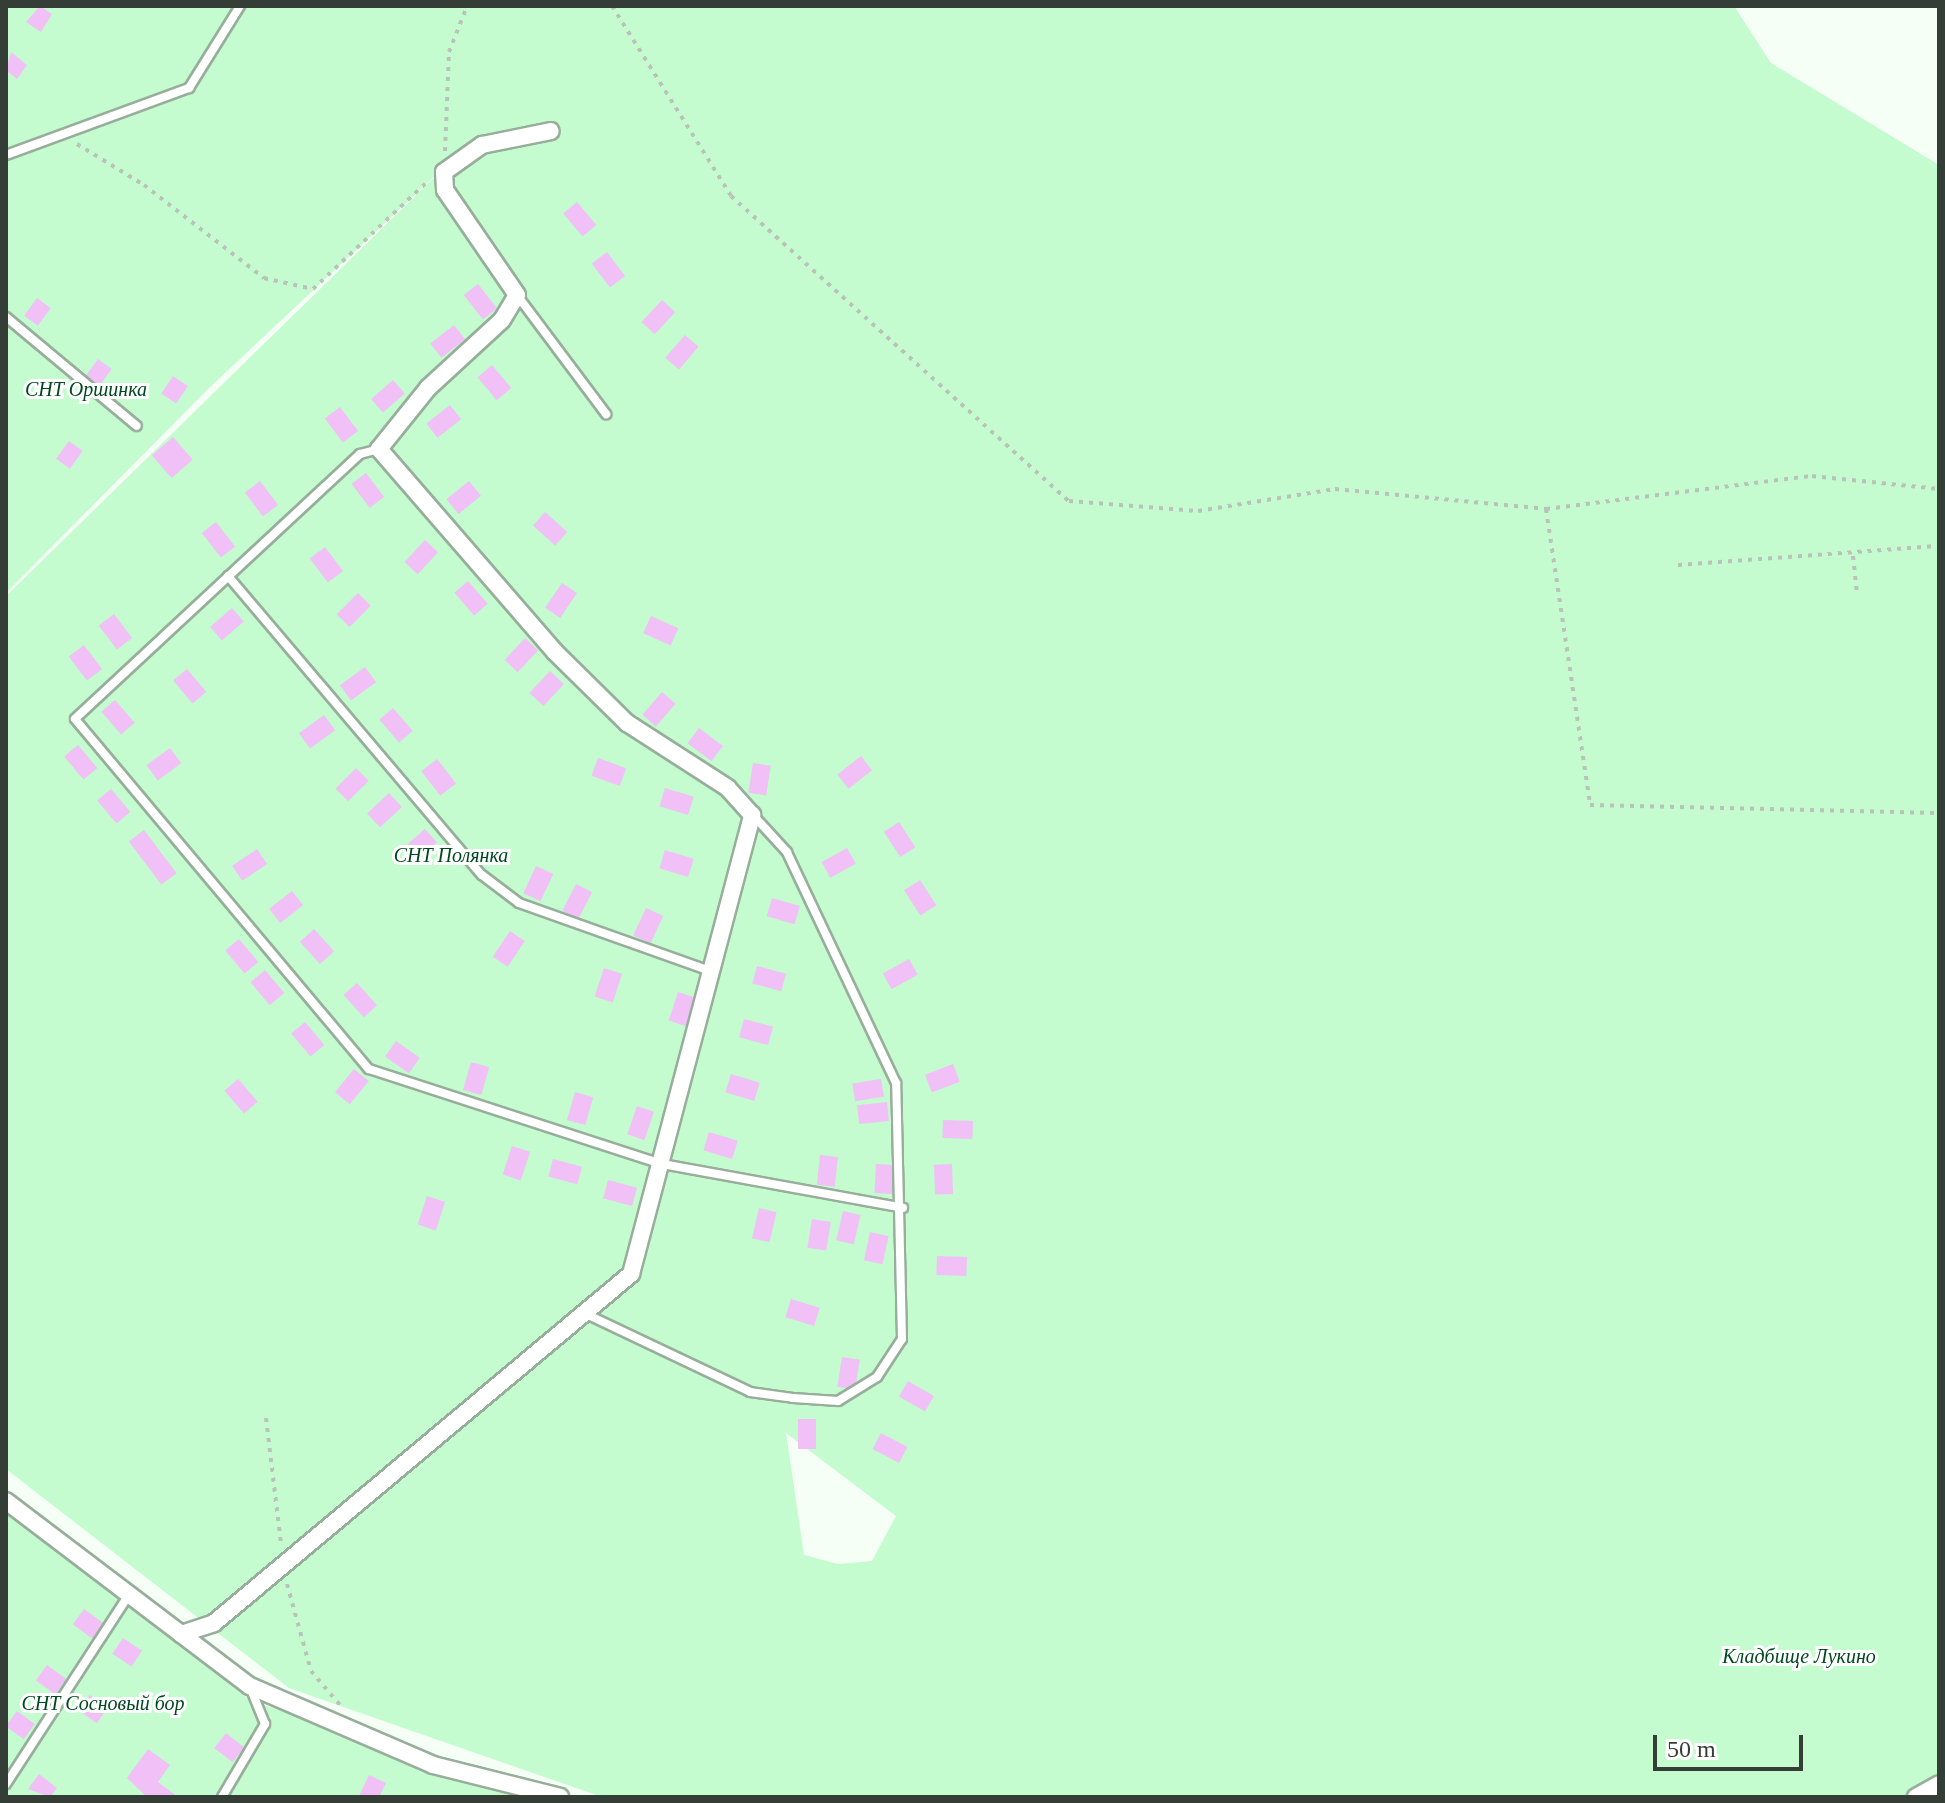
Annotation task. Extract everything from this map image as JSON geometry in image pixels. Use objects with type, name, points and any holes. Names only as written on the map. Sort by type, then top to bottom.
[{"type":"street","points":[[181,1634],[214,1623],[631,1274],[752,815],[728,788],[627,723],[555,652],[379,449],[428,388],[502,320],[517,295],[445,190],[444,172],[482,145],[551,131]]},
{"type":"street","points":[[6,1501],[250,1686],[367,1736],[517,1793],[560,1797]]},
{"type":"street","points":[[1916,1797],[1939,1784]]},
{"type":"lane","points":[[6,155],[189,88],[240,6]]},
{"type":"lane","points":[[517,295],[606,414]]},
{"type":"lane","points":[[6,317],[137,426]]},
{"type":"lane","points":[[379,449],[360,454],[75,719],[369,1069],[662,1164],[903,1208]]},
{"type":"lane","points":[[228,576],[482,875],[519,903],[710,971]]},
{"type":"lane","points":[[584,1313],[750,1392],[838,1401],[877,1377],[902,1339],[903,1208],[896,1083],[787,852],[752,815]]},
{"type":"lane","points":[[6,1784],[128,1596]]},
{"type":"lane","points":[[222,1797],[265,1724],[250,1686]]},
{"type":"path","points":[[64,136],[144,185],[264,278],[313,289],[444,172],[449,52],[467,6]]},
{"type":"path","points":[[612,6],[731,196],[1069,501],[1198,511],[1335,489],[1546,509],[1812,476],[1939,489]]},
{"type":"path","points":[[1546,509],[1590,805],[1939,813]]},
{"type":"path","points":[[1678,565],[1853,556],[1939,546]]},
{"type":"path","points":[[1853,556],[1857,595]]},
{"type":"path","points":[[266,1418],[284,1565],[311,1671],[367,1736]]},
{"type":"green space","points":[[6,6],[1734,6],[1771,63],[1939,165],[1939,1797],[602,1797],[289,1688],[6,1469],[6,596],[451,161],[209,388],[6,593]],"holes":[[[786,1433],[896,1516],[872,1561],[838,1564],[804,1555]]]},
{"type":"green space","name":"СНТ Сосновый бор","points":[[6,1501],[251,1701],[565,1797],[6,1797]]},
{"type":"building","points":[[40,6],[52,14],[41,32],[26,22]]},
{"type":"building","points":[[11,52],[27,65],[17,79],[6,70]]},
{"type":"building","points":[[577,202],[596,225],[582,237],[563,214]]},
{"type":"building","points":[[607,252],[625,276],[610,287],[592,263]]},
{"type":"building","points":[[478,284],[497,308],[483,320],[464,295]]},
{"type":"building","points":[[37,298],[51,308],[38,326],[24,316]]},
{"type":"building","points":[[662,300],[675,312],[655,334],[642,322]]},
{"type":"building","points":[[454,325],[465,339],[441,358],[430,343]]},
{"type":"building","points":[[685,335],[699,347],[679,369],[665,358]]},
{"type":"building","points":[[98,359],[112,369],[99,386],[86,376]]},
{"type":"building","points":[[492,365],[511,388],[497,400],[477,377]]},
{"type":"building","points":[[173,376],[188,386],[176,403],[161,393]]},
{"type":"building","points":[[393,380],[405,394],[383,413],[371,399]]},
{"type":"building","points":[[450,405],[461,419],[437,438],[426,423]]},
{"type":"building","points":[[340,407],[358,431],[343,442],[325,418]]},
{"type":"building","points":[[173,437],[193,460],[172,478],[152,455]]},
{"type":"building","points":[[69,441],[83,451],[70,469],[56,459]]},
{"type":"building","points":[[366,473],[384,497],[370,508],[352,484]]},
{"type":"building","points":[[260,481],[278,505],[263,516],[245,492]]},
{"type":"building","points":[[469,481],[481,496],[458,514],[446,499]]},
{"type":"building","points":[[545,512],[567,532],[555,545],[533,525]]},
{"type":"building","points":[[216,522],[235,546],[221,558],[202,533]]},
{"type":"building","points":[[425,540],[438,552],[418,574],[405,562]]},
{"type":"building","points":[[325,547],[343,571],[328,582],[310,558]]},
{"type":"building","points":[[468,581],[488,604],[474,615],[454,593]]},
{"type":"building","points":[[562,583],[577,593],[560,618],[545,608]]},
{"type":"building","points":[[358,593],[371,606],[350,627],[337,614]]},
{"type":"building","points":[[232,608],[244,622],[222,641],[210,627]]},
{"type":"building","points":[[114,614],[132,638],[117,649],[99,625]]},
{"type":"building","points":[[651,616],[678,628],[671,646],[643,633]]},
{"type":"building","points":[[525,638],[538,650],[518,672],[505,660]]},
{"type":"building","points":[[84,645],[102,669],[87,680],[69,656]]},
{"type":"building","points":[[365,667],[376,682],[351,701],[340,685]]},
{"type":"building","points":[[187,669],[206,692],[192,704],[173,681]]},
{"type":"building","points":[[550,671],[564,684],[543,706],[530,693]]},
{"type":"building","points":[[662,692],[676,704],[656,726],[642,715]]},
{"type":"building","points":[[115,700],[135,723],[121,734],[101,712]]},
{"type":"building","points":[[393,708],[413,731],[399,742],[379,720]]},
{"type":"building","points":[[324,715],[335,730],[310,749],[299,733]]},
{"type":"building","points":[[699,728],[723,746],[712,761],[688,743]]},
{"type":"building","points":[[78,745],[97,768],[83,780],[64,757]]},
{"type":"building","points":[[170,748],[181,763],[158,780],[147,765]]},
{"type":"building","points":[[861,756],[872,770],[848,789],[837,774]]},
{"type":"building","points":[[598,758],[626,768],[620,786],[592,776]]},
{"type":"building","points":[[437,759],[456,783],[440,796],[421,771]]},
{"type":"building","points":[[753,763],[771,766],[766,795],[748,793]]},
{"type":"building","points":[[356,768],[369,781],[348,801],[335,789]]},
{"type":"building","points":[[665,788],[694,797],[688,815],[659,806]]},
{"type":"building","points":[[111,789],[130,812],[116,824],[97,801]]},
{"type":"building","points":[[389,793],[402,807],[380,827],[367,813]]},
{"type":"building","points":[[899,822],[915,847],[900,857],[884,832]]},
{"type":"building","points":[[425,829],[437,843],[414,862],[402,849]]},
{"type":"building","points":[[144,830],[176,873],[161,885],[129,841]]},
{"type":"building","points":[[847,848],[856,864],[830,878],[822,862]]},
{"type":"building","points":[[257,849],[267,864],[242,881],[232,866]]},
{"type":"building","points":[[665,850],[694,859],[688,877],[659,868]]},
{"type":"building","points":[[536,866],[553,874],[541,901],[523,893]]},
{"type":"building","points":[[920,880],[936,905],[920,916],[904,890]]},
{"type":"building","points":[[576,884],[592,892],[578,919],[562,911]]},
{"type":"building","points":[[292,891],[303,905],[280,923],[269,909]]},
{"type":"building","points":[[772,898],[800,906],[795,924],[767,916]]},
{"type":"building","points":[[646,908],[663,916],[651,943],[633,935]]},
{"type":"building","points":[[314,929],[334,951],[320,964],[300,942]]},
{"type":"building","points":[[510,931],[525,941],[508,967],[493,957]]},
{"type":"building","points":[[239,939],[258,962],[244,974],[225,951]]},
{"type":"building","points":[[909,959],[918,975],[891,989],[883,974]]},
{"type":"building","points":[[757,966],[786,974],[781,991],[752,983]]},
{"type":"building","points":[[604,968],[622,974],[613,1002],[595,997]]},
{"type":"building","points":[[265,970],[284,993],[270,1005],[250,982]]},
{"type":"building","points":[[357,983],[377,1005],[364,1017],[344,995]]},
{"type":"building","points":[[678,992],[696,998],[687,1026],[669,1021]]},
{"type":"building","points":[[744,1019],[773,1027],[768,1045],[739,1037]]},
{"type":"building","points":[[305,1022],[324,1045],[310,1057],[291,1034]]},
{"type":"building","points":[[396,1041],[420,1058],[409,1073],[385,1057]]},
{"type":"building","points":[[471,1062],[489,1067],[481,1095],[463,1090]]},
{"type":"building","points":[[953,1064],[960,1082],[932,1092],[925,1075]]},
{"type":"building","points":[[354,1069],[369,1081],[350,1104],[335,1092]]},
{"type":"building","points":[[731,1074],[760,1083],[754,1101],[725,1092]]},
{"type":"building","points":[[238,1079],[258,1102],[244,1113],[224,1091]]},
{"type":"building","points":[[881,1079],[884,1097],[855,1101],[852,1084]]},
{"type":"building","points":[[575,1092],[593,1097],[585,1125],[567,1120]]},
{"type":"building","points":[[887,1102],[889,1121],[859,1124],[857,1105]]},
{"type":"building","points":[[637,1106],[654,1112],[644,1140],[627,1134]]},
{"type":"building","points":[[943,1120],[973,1121],[972,1139],[942,1138]]},
{"type":"building","points":[[709,1132],[738,1141],[732,1159],[703,1150]]},
{"type":"building","points":[[512,1146],[530,1152],[521,1180],[503,1175]]},
{"type":"building","points":[[820,1155],[838,1157],[835,1187],[817,1185]]},
{"type":"building","points":[[553,1159],[582,1167],[577,1184],[548,1176]]},
{"type":"building","points":[[876,1164],[894,1165],[892,1194],[874,1193]]},
{"type":"building","points":[[952,1164],[953,1194],[935,1195],[934,1165]]},
{"type":"building","points":[[608,1180],[637,1188],[632,1206],[603,1198]]},
{"type":"building","points":[[427,1196],[445,1202],[436,1230],[418,1225]]},
{"type":"building","points":[[759,1208],[777,1212],[770,1242],[752,1238]]},
{"type":"building","points":[[843,1211],[861,1215],[854,1244],[836,1240]]},
{"type":"building","points":[[812,1219],[831,1222],[826,1251],[807,1248]]},
{"type":"building","points":[[870,1232],[889,1236],[883,1264],[864,1260]]},
{"type":"building","points":[[937,1256],[967,1257],[966,1276],[936,1275]]},
{"type":"building","points":[[791,1299],[820,1308],[814,1326],[785,1317]]},
{"type":"building","points":[[842,1357],[860,1360],[855,1389],[837,1387]]},
{"type":"building","points":[[908,1381],[934,1396],[925,1412],[899,1397]]},
{"type":"building","points":[[798,1419],[816,1419],[816,1449],[798,1449]]},
{"type":"building","points":[[881,1433],[907,1447],[899,1463],[873,1449]]},
{"type":"building","points":[[84,1609],[103,1623],[92,1638],[73,1624]]},
{"type":"building","points":[[123,1638],[142,1651],[131,1667],[112,1654]]},
{"type":"building","points":[[47,1665],[66,1679],[55,1694],[36,1680]]},
{"type":"building","points":[[90,1695],[108,1708],[97,1723],[79,1710]]},
{"type":"building","points":[[17,1711],[35,1724],[24,1739],[6,1726]]},
{"type":"building","points":[[226,1733],[244,1747],[232,1762],[214,1748]]},
{"type":"building","points":[[148,1749],[170,1765],[158,1782],[178,1797],[147,1797],[127,1778]]},
{"type":"building","points":[[39,1774],[57,1788],[50,1797],[28,1789]]},
{"type":"building","points":[[369,1775],[386,1783],[379,1797],[359,1796]]},
{"type":"park label","name":"СНТ Оршинка","points":[[86,389]]},
{"type":"park label","name":"СНТ Полянка","points":[[451,855]]},
{"type":"park label","name":"Кладбище Лукино","points":[[1799,1656]]}]
